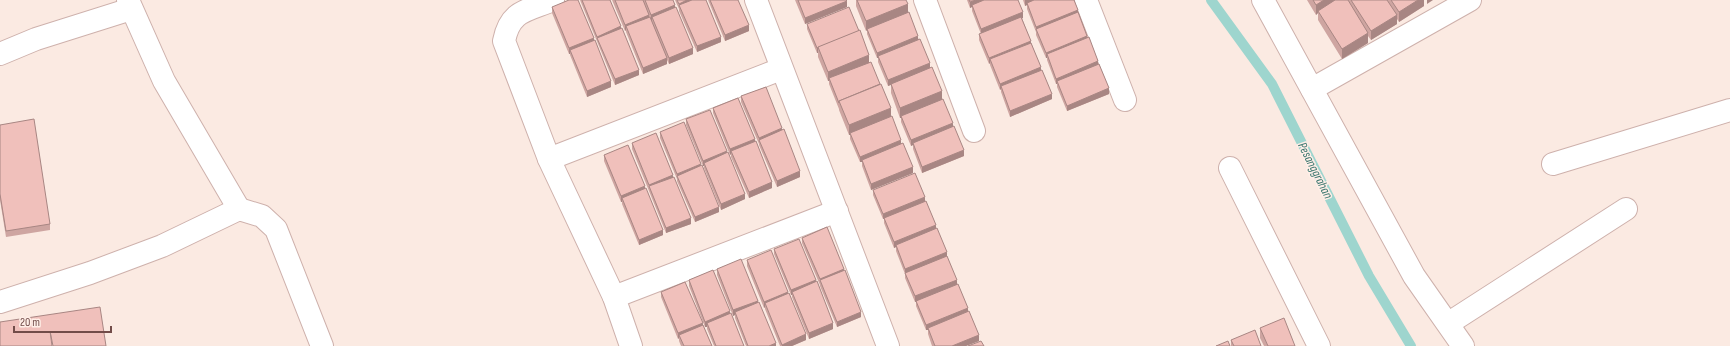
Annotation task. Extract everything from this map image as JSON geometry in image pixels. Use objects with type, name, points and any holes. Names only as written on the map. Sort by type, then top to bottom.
[{"type":"street","points":[[553,0],[515,16],[506,28],[504,41],[549,159],[614,297],[631,346]]},
{"type":"street","points":[[756,0],[781,69],[837,210],[888,346]]},
{"type":"street","points":[[925,0],[974,131]]},
{"type":"street","points":[[1086,0],[1125,100]]},
{"type":"street","points":[[1263,0],[1414,276],[1449,323],[1463,346]]},
{"type":"street","points":[[1312,89],[1470,0]]},
{"type":"street","points":[[0,54],[129,4],[164,81],[239,209]]},
{"type":"street","points":[[549,159],[781,69]]},
{"type":"street","points":[[1553,164],[1730,110]]},
{"type":"street","points":[[1230,168],[1319,346]]},
{"type":"street","points":[[0,302],[90,273],[162,246],[239,209],[262,216],[276,229],[322,346]]},
{"type":"street","points":[[1449,323],[1626,209]]},
{"type":"street","points":[[614,297],[837,210]]},
{"type":"building","points":[[569,0],[578,0],[594,38],[569,48],[552,7]]},
{"type":"building","points":[[582,0],[610,0],[621,26],[597,37]]},
{"type":"building","points":[[615,0],[643,0],[649,15],[625,25]]},
{"type":"building","points":[[645,0],[673,0],[675,5],[651,15]]},
{"type":"building","points":[[677,0],[687,0],[679,4]]},
{"type":"building","points":[[692,0],[706,0],[721,37],[697,46],[679,5]]},
{"type":"building","points":[[710,0],[738,0],[749,25],[725,35]]},
{"type":"building","points":[[798,0],[846,0],[847,1],[805,18]]},
{"type":"building","points":[[857,0],[906,0],[908,4],[866,21]]},
{"type":"building","points":[[984,0],[1018,0],[1023,12],[981,29],[972,5]]},
{"type":"building","points":[[1034,0],[1074,0],[1078,10],[1036,27],[1027,3]]},
{"type":"building","points":[[1313,0],[1324,0],[1316,5]]},
{"type":"building","points":[[1335,0],[1348,0],[1368,33],[1342,49],[1318,11]]},
{"type":"building","points":[[1351,0],[1387,0],[1397,15],[1371,31]]},
{"type":"building","points":[[1391,0],[1418,0],[1399,12]]},
{"type":"building","points":[[676,7],[693,48],[669,58],[652,17]]},
{"type":"building","points":[[849,7],[859,31],[817,48],[807,24]]},
{"type":"building","points":[[909,12],[918,36],[877,53],[867,29]]},
{"type":"building","points":[[1078,12],[1087,36],[1046,53],[1036,29]]},
{"type":"building","points":[[650,17],[667,58],[643,68],[626,26]]},
{"type":"building","points":[[1021,17],[1031,41],[989,58],[979,34]]},
{"type":"building","points":[[622,28],[639,70],[615,79],[597,38]]},
{"type":"building","points":[[860,30],[869,55],[828,72],[818,47]]},
{"type":"building","points":[[1089,37],[1098,61],[1056,79],[1047,54]]},
{"type":"building","points":[[920,39],[930,63],[888,80],[878,56]]},
{"type":"building","points":[[595,40],[611,81],[587,91],[570,50]]},
{"type":"building","points":[[1031,43],[1041,67],[1000,84],[990,59]]},
{"type":"building","points":[[871,62],[880,84],[839,101],[839,103],[829,78]]},
{"type":"building","points":[[1099,64],[1109,88],[1067,106],[1057,81]]},
{"type":"building","points":[[932,67],[942,91],[900,108],[891,84]]},
{"type":"building","points":[[1042,70],[1052,94],[1010,111],[1001,86]]},
{"type":"building","points":[[881,84],[891,108],[849,125],[839,101]]},
{"type":"building","points":[[766,87],[782,128],[759,138],[741,96]]},
{"type":"building","points":[[738,98],[755,139],[730,149],[713,108]]},
{"type":"building","points":[[943,99],[953,123],[911,140],[901,116]]},
{"type":"building","points":[[710,110],[727,151],[703,161],[686,119]]},
{"type":"building","points":[[892,116],[901,140],[860,157],[850,133]]},
{"type":"building","points":[[34,119],[50,224],[6,231],[0,194],[0,125]]},
{"type":"building","points":[[684,122],[701,164],[677,174],[660,132]]},
{"type":"building","points":[[954,126],[964,150],[922,167],[913,143]]},
{"type":"building","points":[[784,129],[800,171],[777,181],[759,140]]},
{"type":"building","points":[[656,133],[673,175],[649,185],[632,143]]},
{"type":"building","points":[[756,141],[772,182],[749,192],[731,151]]},
{"type":"building","points":[[903,143],[913,167],[871,184],[862,160]]},
{"type":"building","points":[[628,145],[645,186],[621,196],[604,155]]},
{"type":"building","points":[[728,152],[745,194],[721,204],[704,163]]},
{"type":"building","points":[[702,165],[719,207],[695,217],[677,176]]},
{"type":"building","points":[[915,173],[925,197],[883,214],[873,190]]},
{"type":"building","points":[[674,177],[691,218],[666,228],[649,186]]},
{"type":"building","points":[[646,188],[663,230],[639,240],[622,198]]},
{"type":"building","points":[[926,201],[936,225],[894,242],[884,218]]},
{"type":"building","points":[[827,227],[844,269],[820,279],[802,238]]},
{"type":"building","points":[[937,228],[947,252],[905,269],[896,245]]},
{"type":"building","points":[[799,239],[816,280],[791,290],[774,249]]},
{"type":"building","points":[[771,250],[788,292],[764,302],[747,260]]},
{"type":"building","points":[[947,256],[957,280],[915,296],[905,273]]},
{"type":"building","points":[[741,259],[758,301],[733,310],[717,269]]},
{"type":"building","points":[[713,270],[730,311],[705,322],[689,280]]},
{"type":"building","points":[[845,270],[861,312],[837,322],[820,280]]},
{"type":"building","points":[[817,281],[833,323],[809,333],[792,292]]},
{"type":"building","points":[[685,282],[703,323],[678,333],[661,292]]},
{"type":"building","points":[[958,284],[968,308],[926,325],[916,301]]},
{"type":"building","points":[[789,293],[806,334],[782,345],[765,303]]},
{"type":"building","points":[[759,302],[776,343],[769,346],[748,346],[735,312]]},
{"type":"building","points":[[100,307],[106,346],[53,346],[50,331],[52,346],[0,346],[0,322]]},
{"type":"building","points":[[969,311],[979,335],[952,346],[935,346],[928,328]]},
{"type":"building","points":[[731,313],[744,346],[716,346],[707,323]]},
{"type":"building","points":[[1284,318],[1295,346],[1268,346],[1260,328]]},
{"type":"building","points":[[703,325],[712,346],[684,346],[679,335]]},
{"type":"building","points":[[1255,330],[1261,346],[1234,346],[1231,340]]},
{"type":"building","points":[[981,341],[984,346],[968,346]]},
{"type":"building","points":[[1228,341],[1230,346],[1216,346]]},
{"type":"waterway","name":"Pesanggrahan","points":[[1211,0],[1272,84],[1369,276],[1411,346]]}]
